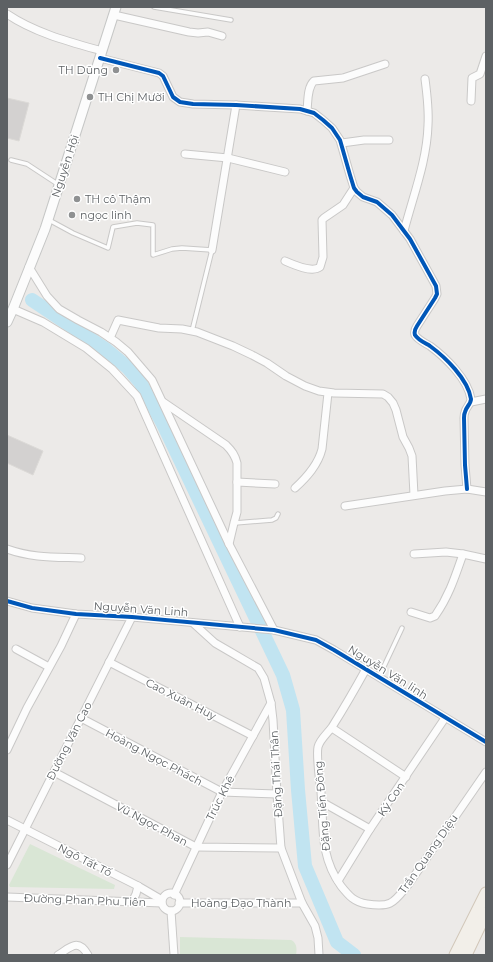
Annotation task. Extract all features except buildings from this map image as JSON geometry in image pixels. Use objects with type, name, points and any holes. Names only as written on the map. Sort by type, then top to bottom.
[{"type":"main road","points":[[455,955],[486,893]]},
{"type":"main road","points":[[466,955],[486,913]]},
{"type":"street","points":[[115,9],[189,32],[208,32],[222,36]]},
{"type":"street","name":"Nguyễn Hội","points":[[7,322],[48,219],[115,9]]},
{"type":"street","points":[[7,14],[24,25],[101,54],[159,73],[163,76],[173,97],[180,102],[193,104],[300,109],[314,113],[332,128],[342,143],[354,188],[363,197],[377,202],[392,215],[410,239],[436,286],[437,290],[435,298],[416,326],[415,335],[418,339],[431,347],[456,370],[470,394],[471,402],[464,413],[464,465],[467,489]]},
{"type":"street","points":[[471,101],[472,78],[480,74],[486,56]]},
{"type":"street","points":[[307,111],[310,87],[314,81],[343,78],[385,64]]},
{"type":"street","points":[[404,231],[424,160],[428,110],[425,79]]},
{"type":"street","points":[[212,250],[236,105]]},
{"type":"street","points":[[342,143],[364,140],[389,140]]},
{"type":"street","points":[[184,154],[228,158],[285,172]]},
{"type":"street","points":[[285,261],[302,268],[318,269],[320,267],[323,257],[322,220],[343,205],[354,188]]},
{"type":"street","points":[[29,268],[47,296],[59,308],[116,342],[128,352],[152,380],[229,544],[274,630]]},
{"type":"street","points":[[13,310],[42,322],[86,348],[112,369],[136,396],[240,627]]},
{"type":"street","points":[[110,338],[118,320],[159,328],[182,328],[234,346],[267,363],[286,376],[305,386],[328,393],[383,394],[393,403],[403,437],[412,456],[414,495]]},
{"type":"street","points":[[295,488],[314,467],[321,456],[328,393]]},
{"type":"street","points":[[471,402],[486,399]]},
{"type":"street","points":[[162,401],[226,445],[236,457],[237,512],[229,544]]},
{"type":"street","points":[[237,482],[275,484]]},
{"type":"street","points":[[346,506],[446,491],[467,489],[486,492]]},
{"type":"street","points":[[7,549],[20,554],[81,558]]},
{"type":"street","points":[[414,554],[446,552],[486,559]]},
{"type":"street","points":[[411,612],[430,618],[435,616],[452,586],[463,554]]},
{"type":"street","name":"Nguyễn Văn Linh","points":[[7,601],[32,608],[76,614],[132,616],[274,630]]},
{"type":"street","points":[[7,750],[76,614]]},
{"type":"street","name":"Đường Văn Cao","points":[[7,865],[132,616]]},
{"type":"street","name":"Đặng Thái Thân","points":[[193,623],[215,642],[258,668],[264,678],[271,703],[273,720],[281,848],[302,903],[315,926],[318,938],[319,955]]},
{"type":"street","name":"Nguyễn Văn linh","points":[[274,630],[316,640],[486,742]]},
{"type":"street","points":[[16,649],[49,667]]},
{"type":"street","name":"Cao Xuân Huy","points":[[109,662],[253,736]]},
{"type":"street","name":"Đặng Tiến Đông","points":[[338,881],[329,863],[324,844],[318,747],[332,728],[366,669]]},
{"type":"street","name":"Trúc Khê","points":[[174,895],[222,792],[271,703]]},
{"type":"street","name":"Hoàng Ngọc Phách","points":[[81,718],[222,792],[277,794]]},
{"type":"street","name":"Ký Con","points":[[338,881],[370,829],[446,718]]},
{"type":"street","points":[[332,728],[406,777]]},
{"type":"street","name":"Vũ Ngọc Phan","points":[[54,772],[196,847],[281,848]]},
{"type":"street","name":"Trần Quang Diệu","points":[[338,881],[355,901],[376,905],[391,904],[408,885],[486,772]]},
{"type":"street","points":[[322,802],[370,829]]},
{"type":"street","name":"Ngô Tất Tố","points":[[7,820],[138,886],[162,902]]},
{"type":"street","points":[[132,902],[138,886]]},
{"type":"street","points":[[166,895],[174,895],[178,898],[178,907],[171,911],[165,909],[162,902],[166,895]]},
{"type":"street","name":"Đường Phan Phu Tiên","points":[[7,897],[162,902]]},
{"type":"street","name":"Hoàng Đạo Thành","points":[[179,903],[302,903]]},
{"type":"street","points":[[171,911],[174,955]]},
{"type":"street","points":[[58,955],[72,946],[80,945],[84,948],[88,955]]},
{"type":"lane","points":[[154,7],[231,20]]},
{"type":"lane","points":[[11,160],[27,164],[59,185]]},
{"type":"lane","points":[[48,219],[73,234],[108,248],[113,227],[137,223],[153,225],[153,255],[172,249],[182,248],[212,250],[192,331]]},
{"type":"lane","points":[[234,523],[272,520],[276,518],[278,514]]},
{"type":"lane","points":[[379,677],[402,628]]},
{"type":"green space","points":[[30,844],[115,885],[114,889],[10,887],[9,885]]},
{"type":"green space","points":[[180,937],[291,940],[296,946],[296,955],[180,955]]},
{"type":"waterway","points":[[32,300],[104,348],[127,367],[140,382],[163,424],[283,675],[293,710],[305,866],[337,942],[354,955]]},
{"type":"cycle path","points":[[100,58],[159,73],[163,76],[173,97],[180,102],[193,104],[300,109],[314,113],[332,128],[340,140],[354,188],[363,197],[377,202],[392,215],[410,239],[436,286],[437,294],[416,327],[415,335],[449,362],[461,376],[469,391],[471,401],[464,414],[467,489]]},
{"type":"cycle path","points":[[7,601],[32,608],[76,614],[132,617],[274,630],[316,640],[486,742]]},
{"type":"place","name":"TH Dũng","points":[[116,70]]},
{"type":"place","name":"TH Chị Mười","points":[[90,97]]},
{"type":"place","name":"TH cô Thậm","points":[[77,199]]},
{"type":"place","name":"ngọc linh","points":[[72,215]]}]
